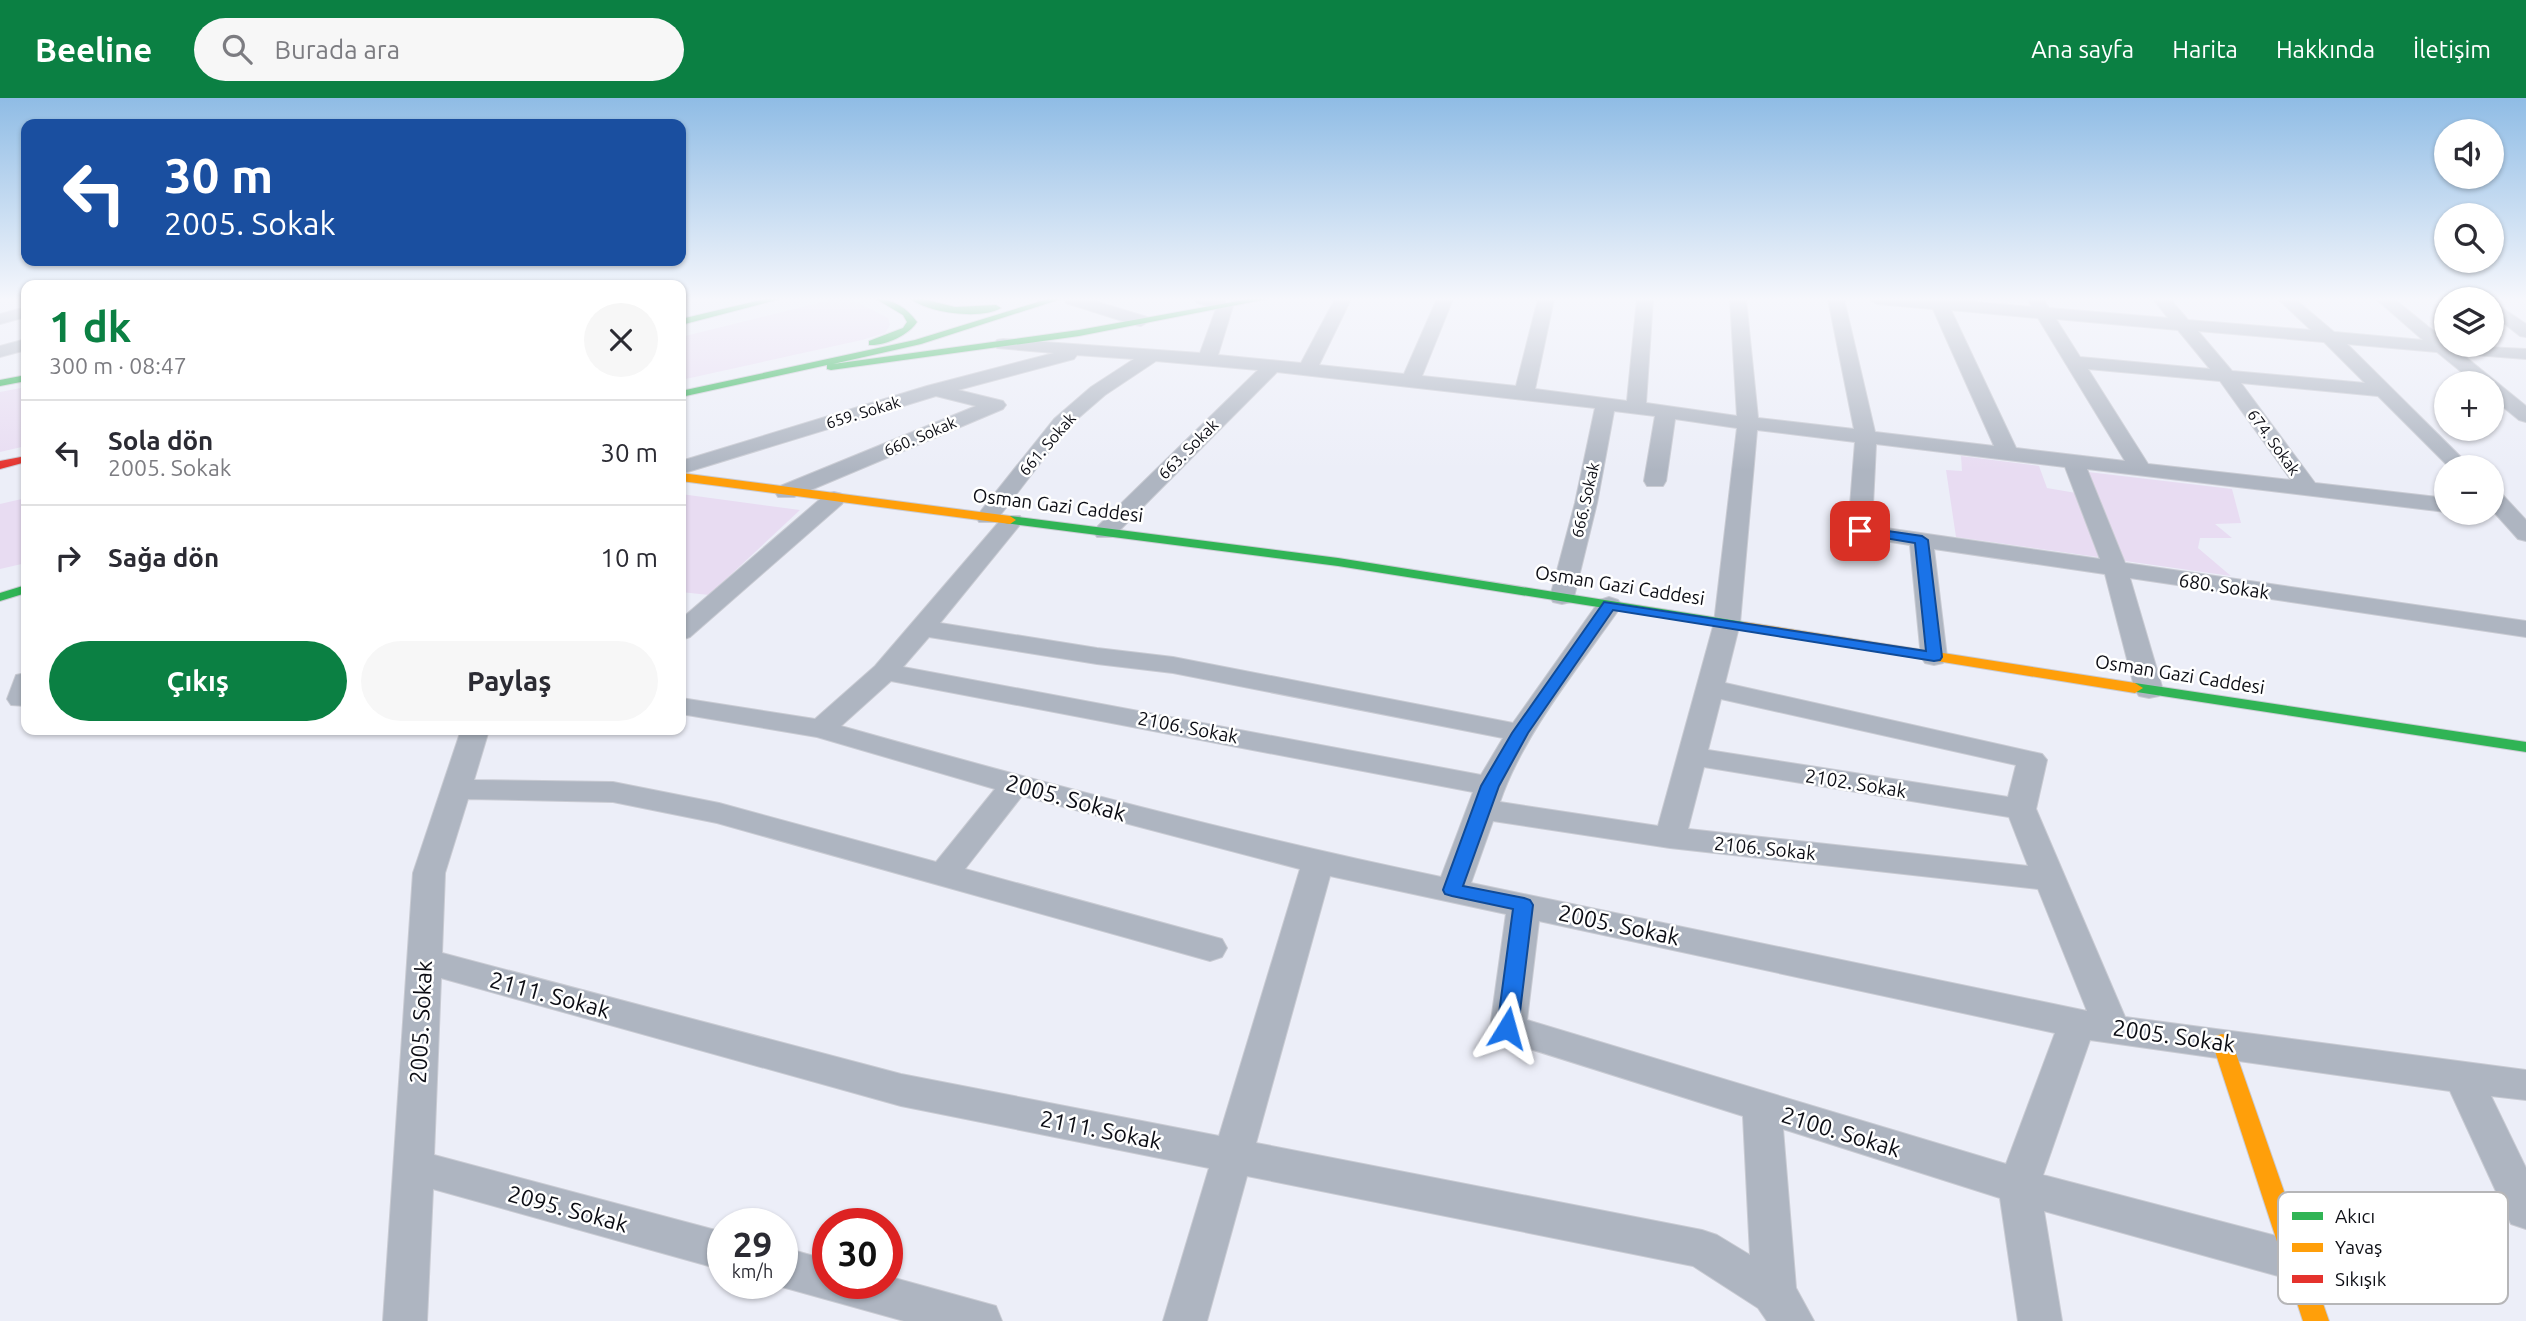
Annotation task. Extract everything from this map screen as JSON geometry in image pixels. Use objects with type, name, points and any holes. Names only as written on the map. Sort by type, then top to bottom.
[{"type":"main road","points":[[686,391],[758,369],[816,356]]},
{"type":"main road","points":[[686,392],[864,356]]},
{"type":"main road","points":[[686,392],[901,356]]},
{"type":"main road","points":[[0,465],[21,460]]},
{"type":"main road","name":"Osman Gazi Caddesi","points":[[686,471],[705,480]]},
{"type":"main road","name":"Osman Gazi Caddesi","points":[[686,478],[834,499],[1338,562],[2395,729],[2526,747]]},
{"type":"main road","points":[[0,586],[21,580]]},
{"type":"main road","points":[[0,597],[21,591]]},
{"type":"main road","points":[[2222,1042],[2278,1208]]},
{"type":"main road","points":[[2310,1304],[2316,1321]]},
{"type":"street","name":"659. Sokak","points":[[686,467],[934,390],[1060,356]]},
{"type":"street","name":"661. Sokak","points":[[821,729],[885,672],[923,628],[1061,424],[1098,391],[1151,356]]},
{"type":"street","points":[[1152,356],[1208,359],[1606,402],[1748,423],[2434,504]]},
{"type":"street","points":[[1307,370],[1314,356]]},
{"type":"street","points":[[1412,381],[1422,356]]},
{"type":"street","points":[[1524,393],[1533,356]]},
{"type":"street","points":[[1636,406],[1640,356]]},
{"type":"street","points":[[1670,838],[1727,623],[1748,423],[1743,356]]},
{"type":"street","points":[[1848,356],[1866,437]]},
{"type":"street","points":[[1963,356],[2008,454]]},
{"type":"street","points":[[2070,356],[2141,470]]},
{"type":"street","name":"674. Sokak","points":[[2210,356],[2308,489]]},
{"type":"street","points":[[2347,356],[2448,455]]},
{"type":"street","points":[[2454,357],[2471,371]]},
{"type":"street","points":[[2074,362],[2379,390]]},
{"type":"street","name":"663. Sokak","points":[[1105,532],[1272,367]]},
{"type":"street","name":"660. Sokak","points":[[786,492],[996,405],[934,390]]},
{"type":"street","points":[[2504,398],[2526,416]]},
{"type":"street","name":"666. Sokak","points":[[1562,597],[1586,503],[1606,402]]},
{"type":"street","points":[[1655,481],[1667,411]]},
{"type":"street","name":"680. Sokak","points":[[1866,437],[1860,531],[2526,629]]},
{"type":"street","points":[[2073,461],[2116,570],[2149,690]]},
{"type":"street","points":[[686,628],[834,499]]},
{"type":"street","points":[[2509,514],[2526,534]]},
{"type":"street","points":[[1922,540],[1934,657]]},
{"type":"street","points":[[1452,890],[1486,798],[1520,733],[1609,605]]},
{"type":"street","points":[[923,628],[1097,656],[1173,665],[1520,733]]},
{"type":"street","name":"2106. Sokak","points":[[885,672],[1670,838],[2050,879]]},
{"type":"street","points":[[1709,688],[2032,760],[2021,809],[2050,879],[2095,1026],[2019,1186],[2040,1321]]},
{"type":"street","name":"2005. Sokak","points":[[686,707],[821,729],[1015,785],[1318,862],[2095,1026],[2222,1042],[2463,1079],[2526,1085]]},
{"type":"street","name":"2005. Sokak","points":[[405,1321],[429,873],[473,735]]},
{"type":"street","name":"2102. Sokak","points":[[1690,757],[2021,809]]},
{"type":"street","points":[[943,875],[1015,785]]},
{"type":"street","points":[[456,789],[613,792],[719,813],[1210,948]]},
{"type":"street","points":[[1185,1321],[1318,862]]},
{"type":"street","name":"2100. Sokak","points":[[1524,905],[1507,1028],[2019,1186],[2278,1256]]},
{"type":"street","name":"2111. Sokak","points":[[425,961],[901,1090],[1702,1249],[1783,1307]]},
{"type":"street","points":[[2463,1079],[2526,1211]]},
{"type":"street","name":"2111. Sokak","points":[[1762,1108],[1783,1307]]},
{"type":"street","name":"2095. Sokak","points":[[414,1167],[707,1247]]},
{"type":"street","points":[[898,1299],[980,1321]]},
{"type":"shaded area","points":[[686,356],[789,356],[686,379]]},
{"type":"shaded area","points":[[21,388],[21,447],[0,452],[0,392]]},
{"type":"shaded area","points":[[1961,456],[2039,466],[2047,488],[2076,493],[2071,470],[2232,489],[2241,523],[2215,524],[2232,538],[2200,538],[2198,548],[2231,576],[1956,537],[1946,470],[1962,471]]},
{"type":"shaded area","points":[[686,495],[800,510],[709,595],[686,593]]},
{"type":"shaded area","points":[[21,499],[21,564],[0,569],[0,504]]},
{"type":"traffic: fast","points":[[686,393],[853,356]]},
{"type":"traffic: fast","points":[[831,367],[911,356]]},
{"type":"traffic: fast","points":[[0,383],[21,379]]},
{"type":"traffic: fast","points":[[1010,520],[1338,562],[1744,626]]},
{"type":"traffic: fast","points":[[0,597],[21,591]]},
{"type":"traffic: fast","points":[[2135,688],[2526,747]]},
{"type":"traffic: slow","points":[[686,478],[1010,520]]},
{"type":"traffic: slow","points":[[1744,626],[2135,688]]},
{"type":"traffic: slow","points":[[2222,1042],[2278,1208]]},
{"type":"traffic: slow","points":[[2310,1304],[2316,1321]]},
{"type":"traffic: jam","points":[[0,465],[21,460]]},
{"type":"route","points":[[1507,1028],[1524,905],[1452,890],[1490,786],[1520,733],[1609,605],[1934,657],[1922,540],[1860,531]]}]
